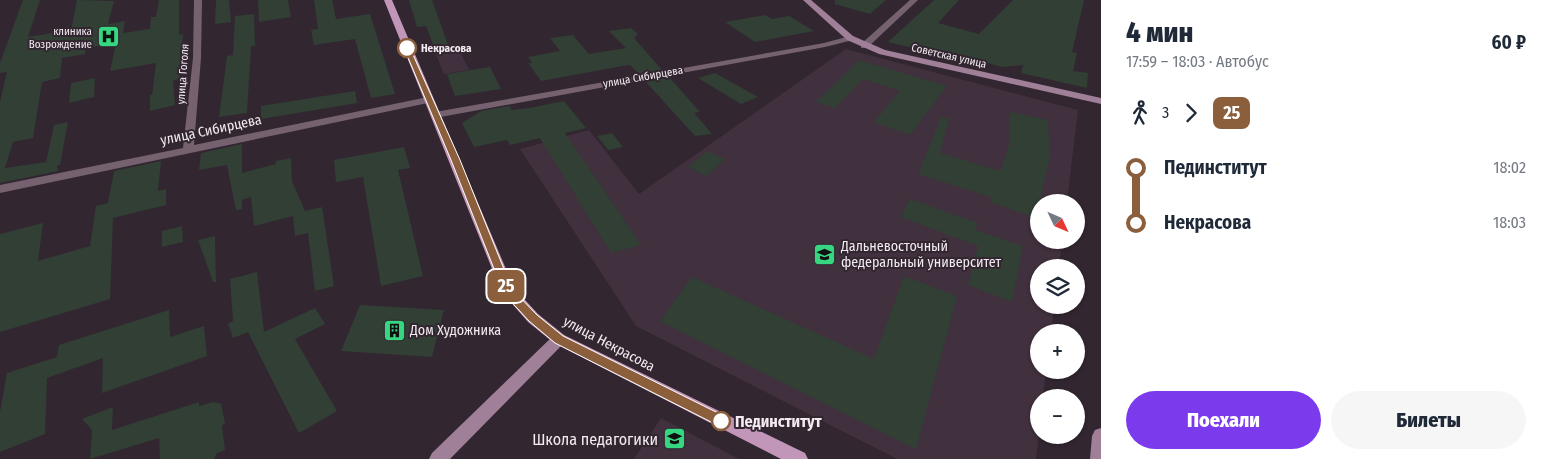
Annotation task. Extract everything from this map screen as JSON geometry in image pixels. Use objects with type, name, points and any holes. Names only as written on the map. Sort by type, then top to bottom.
[{"type":"main road","name":"улица Некрасова","points":[[388,0],[428,100],[456,160],[508,291],[533,318],[559,340],[799,459]]},
{"type":"main road","name":"Советская улица","points":[[807,0],[850,38],[864,46],[882,52],[1101,101]]},
{"type":"main road","points":[[438,459],[559,340]]},
{"type":"main road","points":[[1099,459],[1101,436]]},
{"type":"street","name":"улица Гоголя","points":[[188,150],[197,58],[198,0]]},
{"type":"street","points":[[864,46],[914,0]]},
{"type":"street","name":"улица Сибирцева","points":[[435,116],[528,97],[825,45],[850,38]]},
{"type":"street","name":"улица Сибирцева","points":[[0,189],[428,100]]},
{"type":"shaded area","points":[[459,49],[469,70],[444,74],[435,52]]},
{"type":"shaded area","name":"Дальневосточный федеральный университет","points":[[846,49],[1078,110],[1068,194],[1030,194],[1030,249],[1061,249],[1060,259],[1030,259],[1030,314],[1053,314],[1052,324],[1030,324],[1030,379],[1045,379],[1044,389],[1030,389],[1030,444],[1038,444],[1036,459],[897,459],[636,326],[520,149],[589,130],[639,194]]},
{"type":"shaded area","name":"Школа педагогики","points":[[661,418],[739,459],[634,459]]},
{"type":"building","points":[[23,0],[40,0],[28,37],[71,30],[77,0],[114,1],[108,24],[125,21],[123,33],[150,29],[151,17],[156,17],[159,0],[179,0],[179,35],[183,34],[180,79],[173,80],[175,105],[150,111],[150,95],[152,95],[156,63],[110,71],[116,43],[86,48],[85,54],[62,58],[60,78],[42,82],[33,138],[13,142],[5,168],[46,162],[54,125],[68,122],[60,165],[57,165],[58,171],[0,183],[0,102],[7,72],[0,73],[0,63]]},
{"type":"building","points":[[216,0],[229,0],[231,22],[215,24]]},
{"type":"building","points":[[258,0],[288,0],[291,17],[259,22]]},
{"type":"building","points":[[314,0],[332,0],[336,19],[370,14],[395,94],[371,98],[355,39],[314,45],[311,30],[318,29]]},
{"type":"building","points":[[409,0],[432,0],[448,45],[434,47],[426,26],[417,27]]},
{"type":"building","points":[[835,0],[886,0],[870,14],[835,4]]},
{"type":"building","points":[[934,0],[959,0],[938,23],[979,34],[1013,0],[1084,0],[1072,52],[1077,53],[1073,71],[1088,73],[1087,88],[1021,73],[1023,65],[1001,67],[985,62],[984,65],[888,42]]},
{"type":"building","points":[[254,14],[255,46],[251,46],[247,113],[219,117],[227,56],[233,55],[235,16]]},
{"type":"building","points":[[765,15],[772,19],[789,16],[814,31],[755,42],[725,22]]},
{"type":"building","points":[[631,28],[638,34],[634,38],[662,70],[639,74],[628,65],[541,81],[528,63],[532,63],[528,57],[560,51],[550,38],[573,35],[589,54],[626,48],[609,31]]},
{"type":"building","points":[[859,60],[947,86],[910,135],[874,122],[900,91],[863,79],[835,108],[816,102]]},
{"type":"building","points":[[490,67],[501,89],[455,96],[447,74]]},
{"type":"building","points":[[715,73],[758,97],[741,104],[698,78]]},
{"type":"building","points":[[669,77],[700,112],[694,113],[712,134],[695,136],[646,82]]},
{"type":"building","points":[[95,78],[94,97],[69,103],[71,83]]},
{"type":"building","points":[[355,91],[357,103],[261,119],[261,106]]},
{"type":"building","points":[[564,101],[586,128],[565,133],[641,245],[611,253],[540,138],[510,145],[507,140],[474,147],[462,123],[481,111],[510,106],[511,110],[529,108]]},
{"type":"building","points":[[1010,112],[1048,120],[1050,157],[1042,194],[1030,194],[1030,216],[990,202],[991,197],[918,174],[941,117],[949,119],[940,153],[1000,171],[1009,145]]},
{"type":"building","points":[[612,133],[623,147],[608,150],[597,136]]},
{"type":"building","points":[[242,144],[242,173],[276,164],[276,161],[291,158],[292,181],[305,211],[322,207],[334,286],[315,291],[308,233],[295,236],[293,216],[254,226],[251,197],[242,200],[242,209],[236,210],[227,165],[199,170],[201,153]]},
{"type":"building","points":[[404,147],[410,168],[398,170],[423,276],[381,286],[363,177],[336,182],[334,160]]},
{"type":"building","points":[[707,151],[725,159],[707,176],[688,167]]},
{"type":"building","points":[[161,161],[158,191],[166,189],[166,205],[113,218],[110,299],[0,332],[0,234],[43,223],[38,261],[90,246],[96,206],[108,203],[114,171]]},
{"type":"building","points":[[910,199],[978,223],[975,230],[1023,246],[1012,302],[968,285],[978,246],[901,217]]},
{"type":"building","points":[[182,226],[183,242],[162,247],[162,231]]},
{"type":"building","points":[[215,236],[216,282],[213,282],[198,240]]},
{"type":"building","points":[[257,272],[264,332],[315,308],[325,324],[295,339],[337,411],[299,433],[248,332],[233,338],[228,324],[233,321],[230,279]]},
{"type":"building","points":[[904,276],[957,296],[916,449],[660,321],[692,277],[874,359]]},
{"type":"building","name":"Дом Художника","points":[[360,305],[444,310],[432,357],[341,351]]},
{"type":"building","points":[[169,310],[170,337],[204,326],[207,356],[102,393],[103,358],[47,378],[45,434],[0,452],[0,412],[7,373],[57,357],[59,345]]},
{"type":"building","points":[[199,402],[199,406],[213,402],[221,404],[225,423],[222,426],[225,450],[217,453],[214,459],[160,459],[159,438],[90,459],[92,430],[82,419],[113,407],[112,430]]},
{"type":"bus line","name":"25","points":[[407,48],[428,100],[456,160],[508,291],[533,318],[559,340],[721,421]]},
{"type":"place","name":"клиника Возрождение","points":[[108,37]]},
{"type":"place","name":"Некрасова","points":[[407,48]]},
{"type":"place","name":"Дальневосточный федеральный университет","points":[[825,254]]},
{"type":"place","name":"Дом Художника","points":[[394,330]]},
{"type":"place","name":"Пединститут","points":[[721,421]]},
{"type":"place","name":"Школа педагогики","points":[[674,439]]}]
